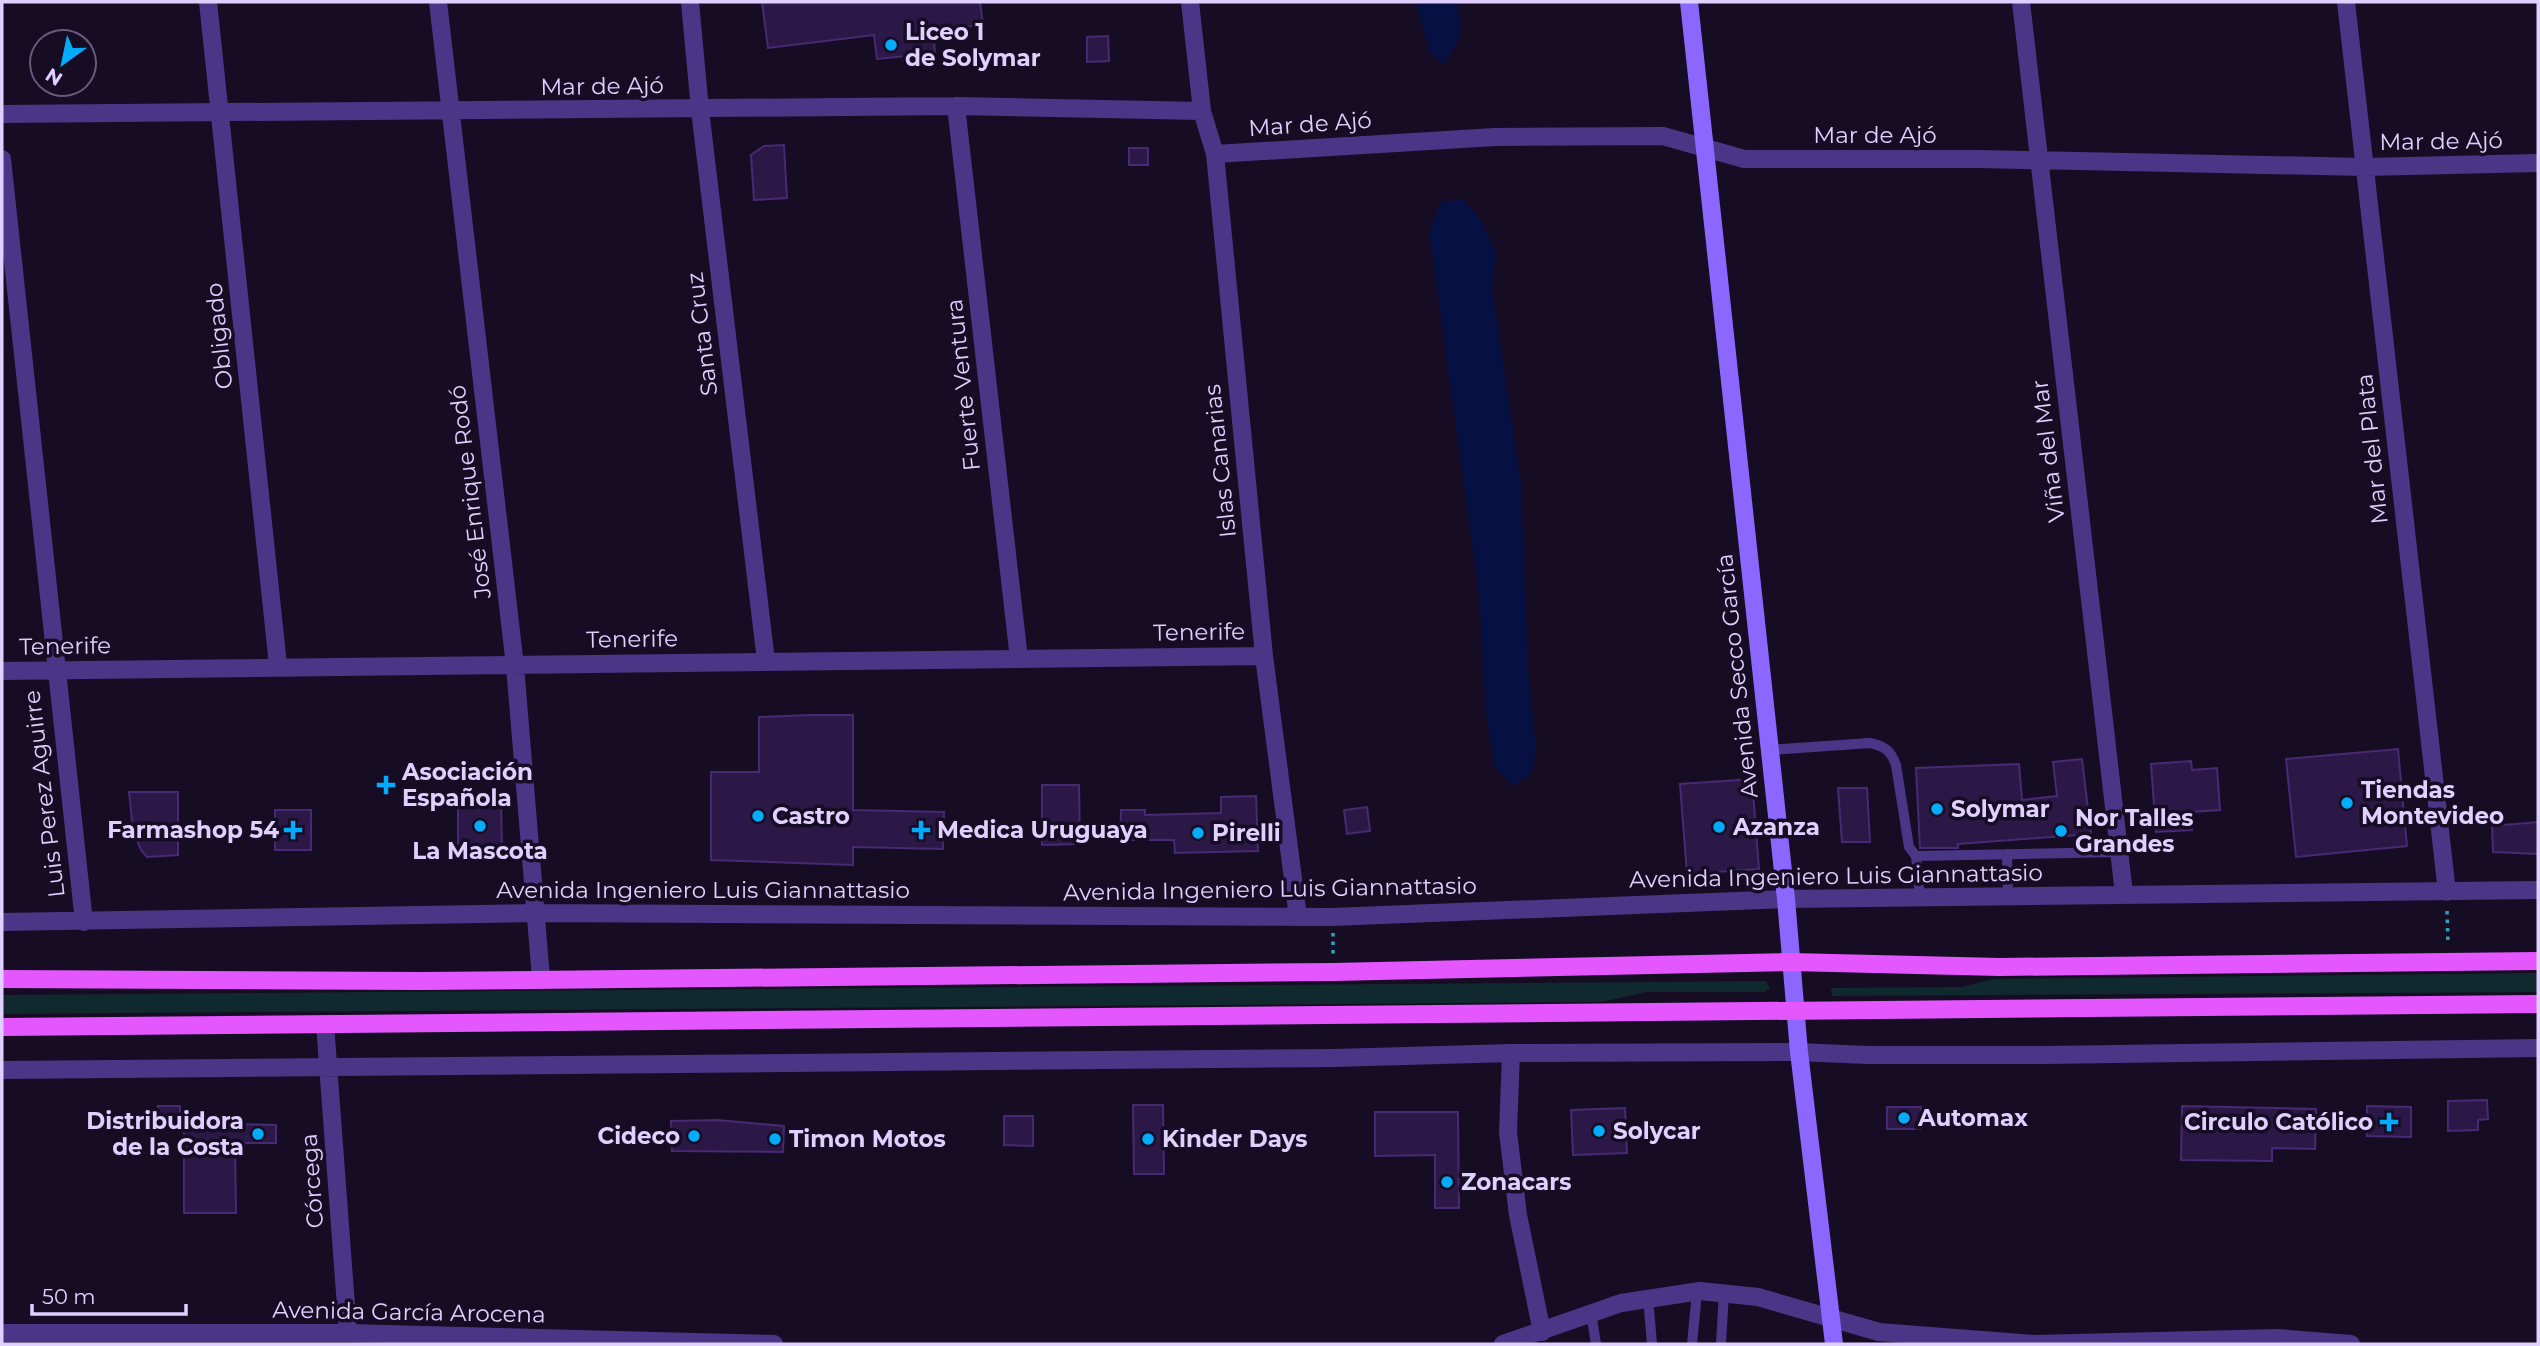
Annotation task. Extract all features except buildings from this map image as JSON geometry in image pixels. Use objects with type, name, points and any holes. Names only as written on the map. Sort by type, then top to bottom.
[{"type":"main road","points":[[2,979],[422,981],[1333,972],[1791,962],[2000,967],[2538,961]]},
{"type":"main road","points":[[2,1027],[2538,1004]]},
{"type":"street","name":"Obligado","points":[[208,2],[278,665]]},
{"type":"street","name":"José Enrique Rodó","points":[[438,2],[515,666],[541,978]]},
{"type":"street","name":"Santa Cruz","points":[[690,2],[700,110],[766,661]]},
{"type":"street","name":"Islas Canarias","points":[[1190,2],[1202,111],[1215,154],[1264,656],[1298,917]]},
{"type":"street","name":"Avenida Secco García","points":[[1689,2],[1786,898],[1799,1052],[1832,1320],[1832,1344]]},
{"type":"street","name":"Viña del Mar","points":[[2021,2],[2124,894]]},
{"type":"street","name":"Mar del Plata","points":[[2346,2],[2447,892]]},
{"type":"street","name":"Mar de Ajó","points":[[2,114],[956,106],[1202,111]]},
{"type":"street","name":"Fuerte Ventura","points":[[956,106],[1019,659]]},
{"type":"street","name":"Mar de Ajó","points":[[1215,154],[1495,136],[1663,136],[1744,159],[2183,162],[2365,167],[2538,163]]},
{"type":"street","name":"Luis Perez Aguirre","points":[[2,159],[54,671],[84,922]]},
{"type":"street","name":"Tenerife","points":[[2,671],[278,665],[515,666],[1264,656]]},
{"type":"street","name":"Avenida Ingeniero Luis Giannattasio","points":[[2,922],[535,913],[1298,917],[1786,898],[2538,890]]},
{"type":"street","name":"Córcega","points":[[325,1024],[348,1333]]},
{"type":"street","points":[[2,1070],[1306,1058],[1511,1053],[2059,1055],[2538,1048]]},
{"type":"street","points":[[1511,1053],[1508,1132],[1518,1215],[1542,1332]]},
{"type":"street","points":[[1507,1344],[1591,1313],[1648,1297],[1697,1292],[1724,1292],[1758,1297],[1879,1332],[2036,1344],[2167,1343],[2278,1338],[2351,1344]]},
{"type":"street","name":"Avenida García Arocena","points":[[2,1334],[348,1333],[774,1344]]},
{"type":"lane","points":[[1769,750],[1870,743],[1884,746],[1893,755],[1896,765],[1909,847],[1916,856],[1920,897]]},
{"type":"lane","points":[[1916,856],[2119,852]]},
{"type":"lane","points":[[2007,854],[2008,896]]},
{"type":"lane","points":[[1692,1344],[1697,1292]]},
{"type":"lane","points":[[1721,1344],[1724,1292]]},
{"type":"lane","points":[[1648,1297],[1652,1344]]},
{"type":"lane","points":[[1591,1313],[1595,1344]]},
{"type":"path","points":[[2447,892],[2448,962]]},
{"type":"green space","points":[[2538,973],[2538,992],[1832,996],[1831,988],[1961,987],[1994,979]]},
{"type":"green space","points":[[1766,981],[1770,988],[1764,992],[1647,992],[1601,1002],[2,1014],[2,995]]},
{"type":"shaded area","points":[[1415,2],[1458,2],[1460,37],[1444,64],[1430,53]]},
{"type":"shaded area","points":[[1463,199],[1481,221],[1496,253],[1492,289],[1521,484],[1528,669],[1536,749],[1532,773],[1514,786],[1495,768],[1486,714],[1479,594],[1429,231],[1441,202]]},
{"type":"place","name":"Liceo 1 de Solymar","points":[[891,45]]},
{"type":"place","name":"Asociación Española","points":[[386,785]]},
{"type":"place","name":"Tiendas Montevideo","points":[[2347,803]]},
{"type":"place","name":"Solymar","points":[[1937,809]]},
{"type":"place","name":"Castro","points":[[758,816]]},
{"type":"place","name":"La Mascota","points":[[480,826]]},
{"type":"place","name":"Azanza","points":[[1719,827]]},
{"type":"place","name":"Farmashop 54","points":[[293,830]]},
{"type":"place","name":"Medica Uruguaya","points":[[921,830]]},
{"type":"place","name":"Nor Talles Grandes","points":[[2061,831]]},
{"type":"place","name":"Pirelli","points":[[1198,833]]},
{"type":"place","name":"Automax","points":[[1904,1118]]},
{"type":"place","name":"Circulo Católico","points":[[2389,1122]]},
{"type":"place","name":"Solycar","points":[[1599,1131]]},
{"type":"place","name":"Distribuidora de la Costa","points":[[258,1134]]},
{"type":"place","name":"Cideco","points":[[694,1136]]},
{"type":"place","name":"Timon Motos","points":[[775,1139]]},
{"type":"place","name":"Kinder Days","points":[[1148,1139]]},
{"type":"place","name":"Zonacars","points":[[1447,1182]]}]
